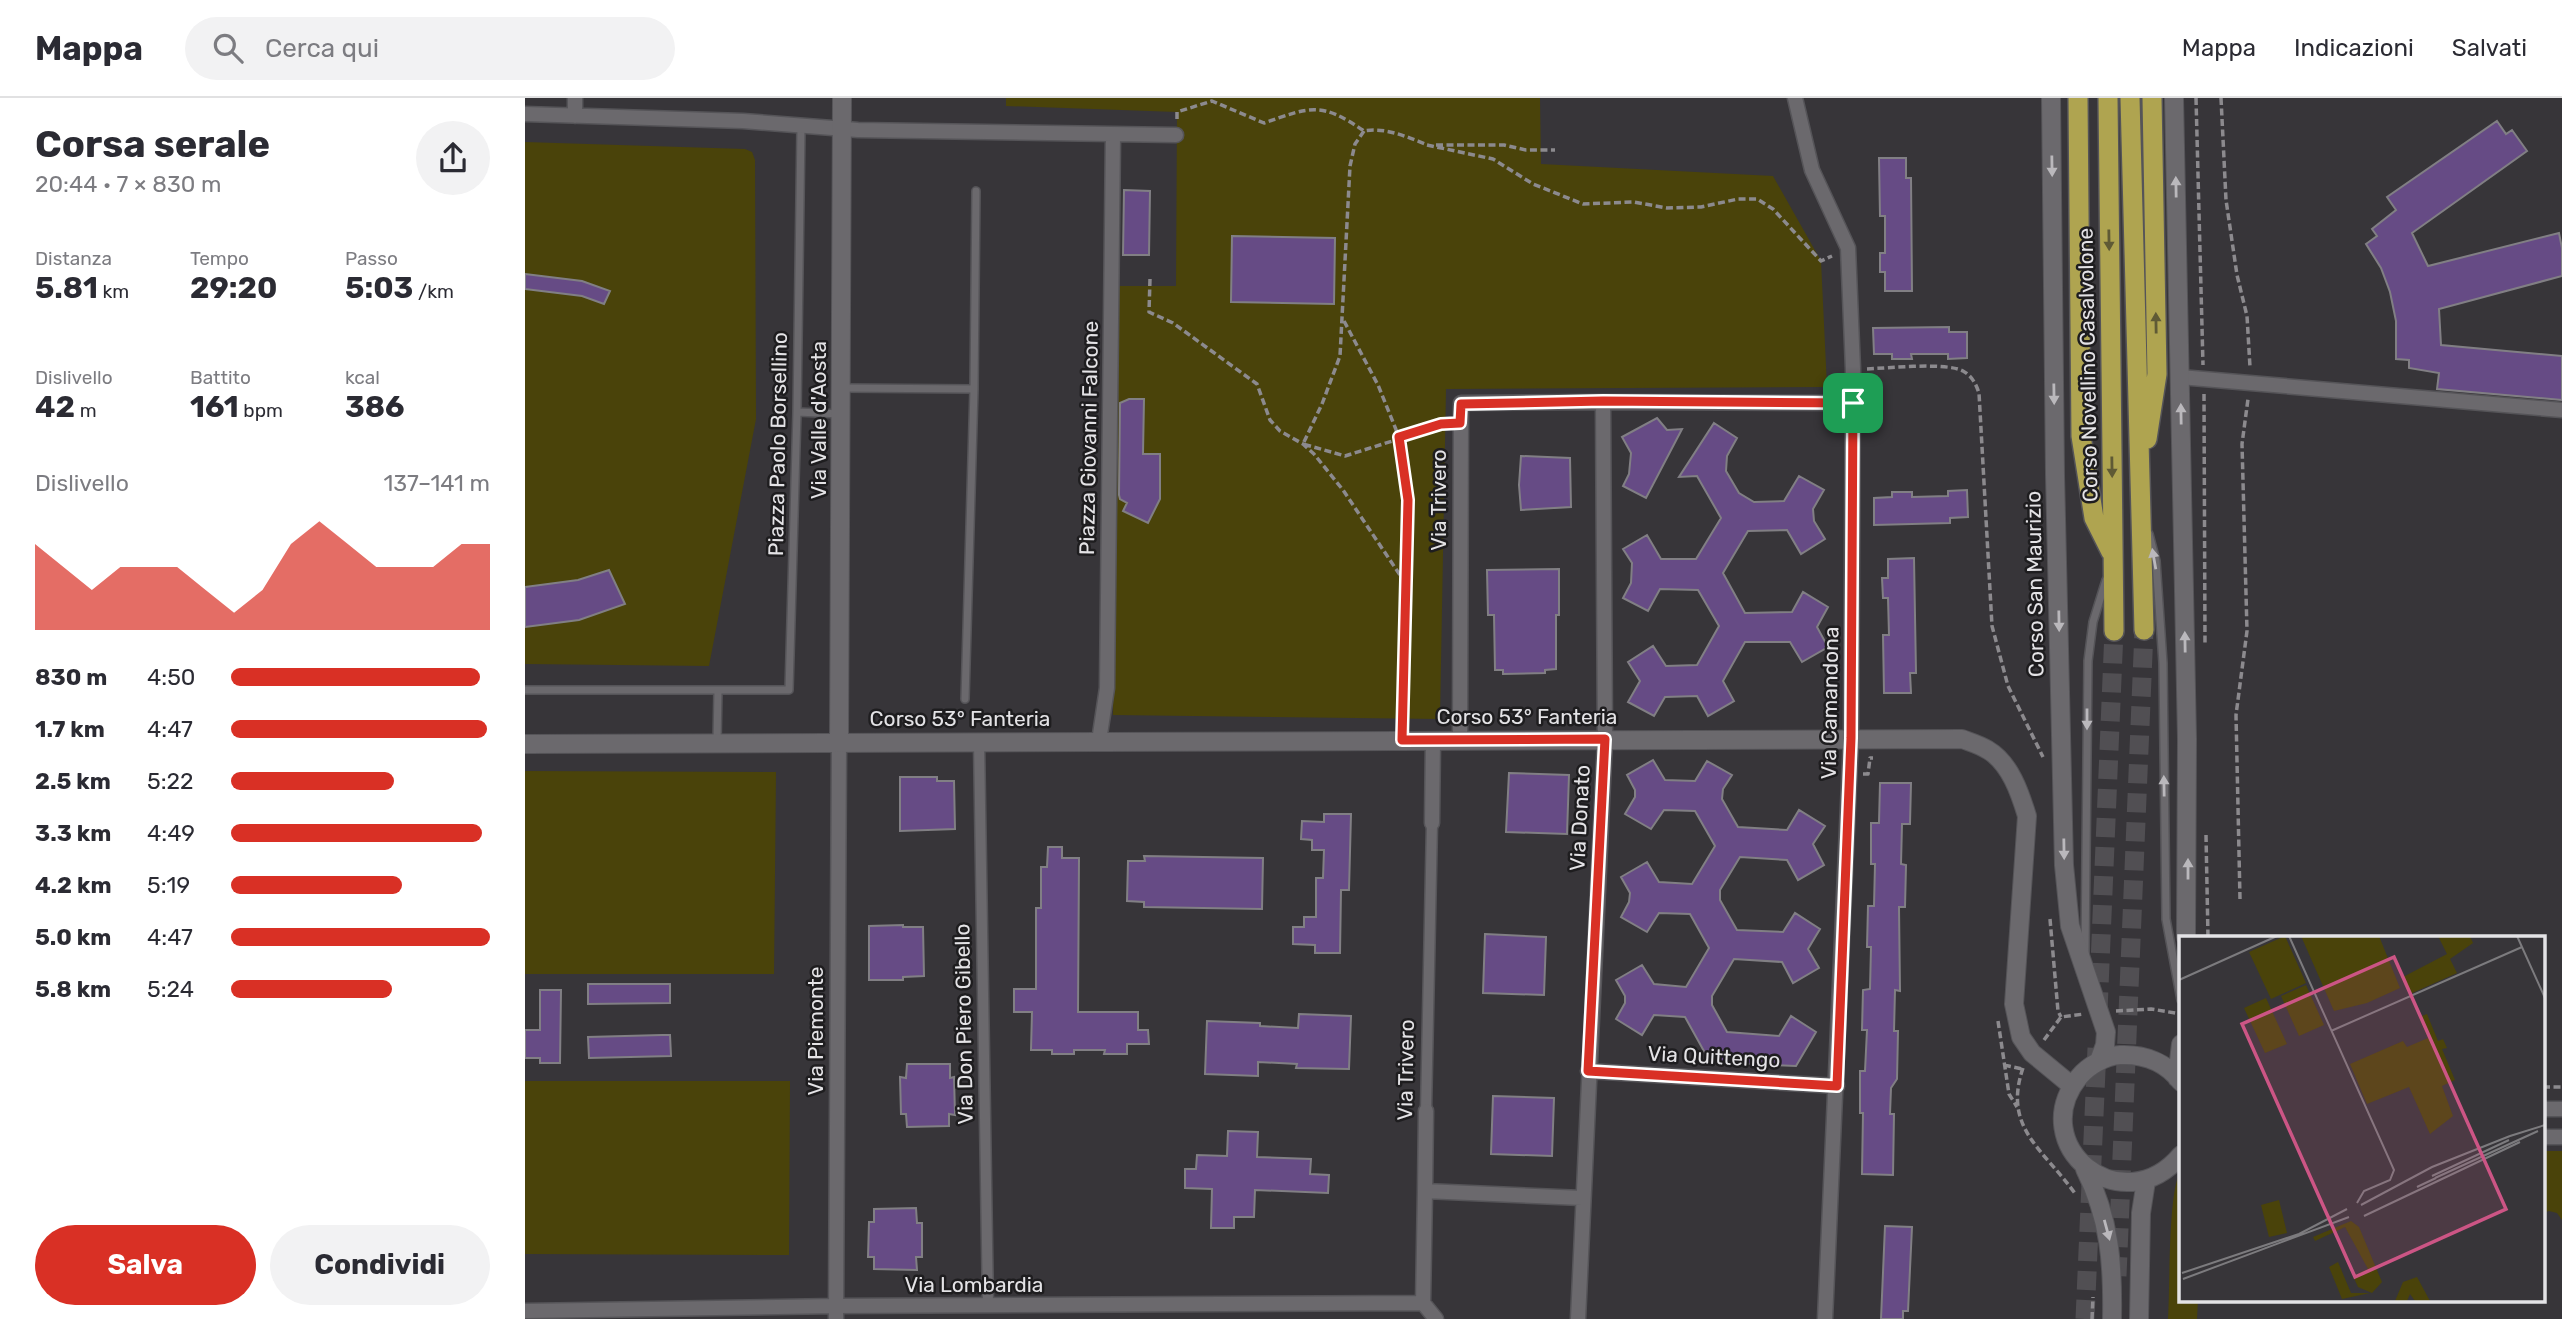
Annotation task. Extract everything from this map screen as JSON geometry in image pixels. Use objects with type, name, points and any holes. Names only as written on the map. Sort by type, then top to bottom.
[{"type":"highway","points":[[2078,98],[2081,436],[2094,518],[2113,556]]},
{"type":"highway","name":"Corso Novellino Casalvolone","points":[[2108,98],[2114,631]]},
{"type":"highway","points":[[2130,98],[2144,630]]},
{"type":"highway","points":[[2139,488],[2157,374],[2152,98]]},
{"type":"street","points":[[575,98],[575,116]]},
{"type":"street","name":"Via Valle d'Aosta","points":[[839,743],[842,98]]},
{"type":"street","name":"Via Camandona","points":[[1795,98],[1812,170],[1848,248],[1853,369],[1850,773],[1825,1319]]},
{"type":"street","name":"Corso San Maurizio","points":[[2051,98],[2055,475],[2064,865],[2070,926],[2106,1032],[2099,1061]]},
{"type":"street","points":[[2174,98],[2187,739],[2186,936]]},
{"type":"street","points":[[525,114],[743,121],[857,130],[1177,135]]},
{"type":"street","name":"Piazza Giovanni Falcone","points":[[1100,741],[1107,688],[1113,135]]},
{"type":"street","points":[[2180,377],[2562,410]]},
{"type":"street","points":[[1603,401],[1853,403]]},
{"type":"street","name":"Via Trivero","points":[[1460,740],[1461,404],[1603,401]]},
{"type":"street","name":"Via Donato","points":[[1579,1319],[1582,1198],[1605,739],[1603,401]]},
{"type":"street","name":"Corso 53° Fanteria","points":[[525,744],[1962,738],[1990,751],[2006,769],[2019,791],[2027,816],[2014,1004],[2021,1037],[2032,1053],[2072,1086]]},
{"type":"street","name":"Via Trivero","points":[[1425,1191],[1433,740]]},
{"type":"street","name":"Via Don Piero Gibello","points":[[979,742],[988,1306]]},
{"type":"street","name":"Via Piemonte","points":[[836,1312],[839,743]]},
{"type":"street","points":[[2112,1319],[2110,1241],[2096,1191],[2083,1166],[2072,1153],[2066,1137],[2063,1119],[2065,1102],[2072,1086],[2083,1072],[2099,1061],[2115,1055],[2149,1058],[2165,1066],[2179,1080]]},
{"type":"street","name":"Via Quittengo","points":[[1588,1071],[1837,1086]]},
{"type":"street","points":[[2083,1166],[2097,1176],[2129,1184],[2146,1181],[2166,1170],[2179,1158]]},
{"type":"street","points":[[2139,1319],[2141,1213],[2146,1181]]},
{"type":"street","points":[[1436,1319],[1423,1303],[1425,1191],[1582,1198]]},
{"type":"street","name":"Via Lombardia","points":[[525,1311],[836,1312],[988,1306],[1223,1312],[1423,1303]]},
{"type":"lane","name":"Piazza Paolo Borsellino","points":[[525,690],[789,690],[801,127]]},
{"type":"lane","points":[[965,699],[974,389],[976,191]]},
{"type":"lane","points":[[842,388],[974,389]]},
{"type":"lane","points":[[797,412],[842,414]]},
{"type":"lane","points":[[2139,488],[2156,561],[2162,663],[2166,919],[2179,989]]},
{"type":"lane","points":[[2085,972],[2088,661],[2093,622],[2113,556]]},
{"type":"lane","points":[[717,743],[718,691]]},
{"type":"path","points":[[2196,98],[2204,379],[2205,650]]},
{"type":"path","points":[[2221,98],[2226,200],[2237,275],[2248,316],[2251,383],[2242,444],[2247,631],[2236,715],[2240,899]]},
{"type":"path","points":[[1177,135],[1177,112],[1212,101],[1263,123],[1303,110],[1321,109],[1343,117],[1364,131]]},
{"type":"path","points":[[1303,444],[1340,356],[1350,166],[1355,144],[1364,131],[1374,129],[1403,135],[1427,145],[1493,159],[1533,184],[1583,204],[1635,202],[1667,208],[1701,207],[1738,199],[1756,199],[1773,209],[1821,261],[1848,248]]},
{"type":"path","points":[[1427,145],[1504,145],[1526,150],[1555,150]]},
{"type":"path","points":[[1150,279],[1149,312],[1174,323],[1257,384],[1270,420],[1280,431],[1303,444],[1314,454],[1343,490],[1407,586]]},
{"type":"path","points":[[1343,319],[1372,372],[1399,437],[1408,500],[1402,740]]},
{"type":"path","points":[[1853,369],[1947,367],[1962,371],[1975,383],[1979,393],[1992,626],[2008,686],[2044,760]]},
{"type":"path","points":[[1303,444],[1345,456],[1441,424],[1460,423]]},
{"type":"path","points":[[1850,773],[1868,774],[1870,758],[1884,758]]},
{"type":"path","points":[[2206,829],[2208,936]]},
{"type":"path","points":[[2050,911],[2057,1011],[2061,1017]]},
{"type":"path","points":[[1998,1018],[2009,1094],[2017,1107]]},
{"type":"path","points":[[2004,1065],[2022,1069]]},
{"type":"shaded area","points":[[1006,98],[1540,98],[1541,164],[1773,176],[1821,261],[1827,387],[1446,389],[1440,719],[1113,715],[1119,286],[1176,286],[1177,112],[1006,106]]},
{"type":"shaded area","points":[[525,142],[745,149],[752,152],[755,160],[756,419],[709,666],[525,664]]},
{"type":"shaded area","points":[[525,771],[776,772],[774,974],[525,974]]},
{"type":"shaded area","points":[[525,1081],[790,1081],[789,1255],[525,1254]]},
{"type":"shaded area","points":[[2545,1151],[2562,1151],[2562,1220],[2557,1213],[2545,1212]]},
{"type":"shaded area","points":[[2179,1176],[2179,1302],[2198,1302],[2197,1319],[2168,1319],[2171,1220]]},
{"type":"building","points":[[2497,121],[2506,134],[2512,130],[2527,151],[2412,233],[2428,266],[2559,233],[2562,276],[2439,309],[2441,345],[2562,356],[2562,400],[2437,389],[2439,373],[2409,368],[2409,360],[2396,359],[2396,321],[2390,292],[2381,268],[2366,244],[2377,236],[2372,229],[2396,210],[2387,197]]},
{"type":"building","points":[[1879,158],[1906,158],[1906,178],[1911,178],[1912,291],[1885,291],[1885,272],[1880,272],[1880,253],[1885,253],[1885,216],[1880,216]]},
{"type":"building","points":[[1124,190],[1150,191],[1149,255],[1123,255]]},
{"type":"building","points":[[1232,236],[1335,238],[1334,304],[1231,302]]},
{"type":"building","points":[[525,274],[582,281],[610,291],[604,304],[582,296],[525,289]]},
{"type":"building","points":[[1949,327],[1949,332],[1967,332],[1967,358],[1948,359],[1948,354],[1911,354],[1912,359],[1892,359],[1892,354],[1874,354],[1873,328]]},
{"type":"building","points":[[1129,399],[1144,399],[1143,454],[1160,454],[1160,499],[1148,523],[1123,511],[1127,503],[1120,499],[1119,495],[1120,403]]},
{"type":"building","points":[[1657,418],[1667,430],[1682,429],[1646,498],[1623,486],[1629,474],[1631,453],[1622,437]]},
{"type":"building","points":[[1714,423],[1737,438],[1727,456],[1726,471],[1739,493],[1754,502],[1784,501],[1799,476],[1824,490],[1813,509],[1814,521],[1825,539],[1801,554],[1787,530],[1748,531],[1723,573],[1745,613],[1792,612],[1803,592],[1828,607],[1817,627],[1828,647],[1802,662],[1790,642],[1745,642],[1723,681],[1734,701],[1708,716],[1697,696],[1665,697],[1654,716],[1628,702],[1640,681],[1628,662],[1653,646],[1666,666],[1697,665],[1719,626],[1698,590],[1660,589],[1648,611],[1623,598],[1631,583],[1632,563],[1623,549],[1647,535],[1661,559],[1696,559],[1721,518],[1697,476],[1679,477]]},
{"type":"building","points":[[1521,456],[1570,458],[1571,507],[1521,510]]},
{"type":"building","points":[[1967,490],[1968,517],[1950,518],[1950,523],[1874,525],[1874,498],[1892,497],[1892,492],[1912,492],[1912,497],[1948,496],[1948,491]]},
{"type":"building","points":[[1914,558],[1916,673],[1910,673],[1911,693],[1884,693],[1883,635],[1889,635],[1888,598],[1883,598],[1882,578],[1888,578],[1888,559]]},
{"type":"building","points":[[1559,569],[1556,669],[1545,670],[1545,673],[1503,674],[1503,670],[1495,670],[1494,615],[1488,615],[1487,570]]},
{"type":"building","points":[[609,570],[625,604],[579,620],[525,627],[525,587],[578,580]]},
{"type":"building","points":[[1653,760],[1665,780],[1695,781],[1707,761],[1732,775],[1723,789],[1722,799],[1738,827],[1787,830],[1799,810],[1825,826],[1813,844],[1824,865],[1798,880],[1787,860],[1740,857],[1720,890],[1720,900],[1737,930],[1783,932],[1795,913],[1820,929],[1808,949],[1819,968],[1793,983],[1782,962],[1734,959],[1712,996],[1712,1005],[1727,1032],[1779,1036],[1791,1016],[1816,1032],[1796,1066],[1710,1062],[1685,1017],[1654,1015],[1642,1035],[1616,1019],[1625,1003],[1625,996],[1616,980],[1642,965],[1654,984],[1686,987],[1709,948],[1690,914],[1659,913],[1647,932],[1621,917],[1629,902],[1630,893],[1621,877],[1647,862],[1659,882],[1692,884],[1715,846],[1695,811],[1664,810],[1651,829],[1625,814],[1635,797],[1635,790],[1627,775]]},
{"type":"building","points":[[1509,773],[1569,775],[1567,834],[1506,832]]},
{"type":"building","points":[[900,777],[937,777],[937,781],[954,781],[955,829],[900,831]]},
{"type":"building","points":[[1880,783],[1911,783],[1910,824],[1902,824],[1901,864],[1906,865],[1905,907],[1899,907],[1900,991],[1895,990],[1897,1079],[1891,1088],[1890,1114],[1894,1114],[1893,1175],[1862,1174],[1863,1113],[1860,1113],[1860,1071],[1865,1071],[1867,1030],[1862,1030],[1863,990],[1870,989],[1868,906],[1874,906],[1875,864],[1871,864],[1871,823],[1879,823]]},
{"type":"building","points":[[1324,814],[1351,814],[1349,890],[1341,890],[1340,953],[1315,953],[1315,945],[1293,944],[1293,927],[1304,927],[1304,917],[1316,917],[1316,878],[1323,878],[1324,850],[1312,850],[1312,840],[1301,839],[1302,821],[1324,822]]},
{"type":"building","points":[[1048,847],[1062,847],[1062,858],[1079,858],[1078,1012],[1138,1012],[1138,1030],[1148,1030],[1149,1044],[1127,1044],[1127,1054],[1104,1054],[1105,1050],[1074,1050],[1074,1054],[1052,1054],[1052,1050],[1031,1050],[1032,1012],[1014,1012],[1014,989],[1036,989],[1036,908],[1041,908],[1041,867],[1047,867]]},
{"type":"building","points":[[1144,856],[1263,858],[1262,909],[1144,907],[1144,902],[1127,901],[1128,861],[1145,861]]},
{"type":"building","points":[[869,926],[923,927],[924,976],[903,977],[903,980],[869,980]]},
{"type":"building","points":[[1485,934],[1546,937],[1544,995],[1483,993]]},
{"type":"building","points":[[588,984],[670,984],[670,1003],[588,1004]]},
{"type":"building","points":[[540,990],[561,990],[560,1063],[540,1063],[540,1058],[525,1058],[525,1030],[540,1030]]},
{"type":"building","points":[[1299,1014],[1351,1016],[1349,1069],[1296,1068],[1297,1064],[1258,1062],[1258,1076],[1205,1074],[1207,1021],[1298,1028]]},
{"type":"building","points":[[670,1035],[671,1056],[589,1058],[588,1037]]},
{"type":"building","points":[[907,1064],[950,1064],[950,1078],[954,1077],[955,1115],[949,1114],[949,1126],[907,1127],[906,1114],[901,1114],[900,1077],[906,1078]]},
{"type":"building","points":[[1493,1096],[1554,1098],[1552,1156],[1491,1154]]},
{"type":"building","points":[[1228,1131],[1258,1132],[1257,1157],[1311,1159],[1310,1174],[1329,1175],[1328,1193],[1255,1190],[1254,1217],[1234,1217],[1234,1228],[1211,1228],[1212,1189],[1185,1188],[1185,1169],[1196,1169],[1197,1155],[1227,1156]]},
{"type":"building","points":[[916,1208],[917,1223],[922,1223],[922,1257],[916,1257],[917,1270],[874,1269],[874,1257],[868,1257],[869,1222],[874,1222],[874,1209]]},
{"type":"building","points":[[1885,1226],[1912,1227],[1908,1311],[1903,1311],[1903,1319],[1881,1319]]},
{"type":"tunnel","points":[[2117,1276],[2144,630]]},
{"type":"tunnel","points":[[2098,1011],[2114,631]]},
{"type":"tunnel","points":[[2085,1319],[2097,1048]]},
{"type":"route","points":[[1603,401],[1853,403],[1852,698],[1837,1086],[1588,1071],[1605,739],[1402,740],[1408,500],[1399,437],[1441,424],[1460,423],[1461,404],[1603,401]]}]
